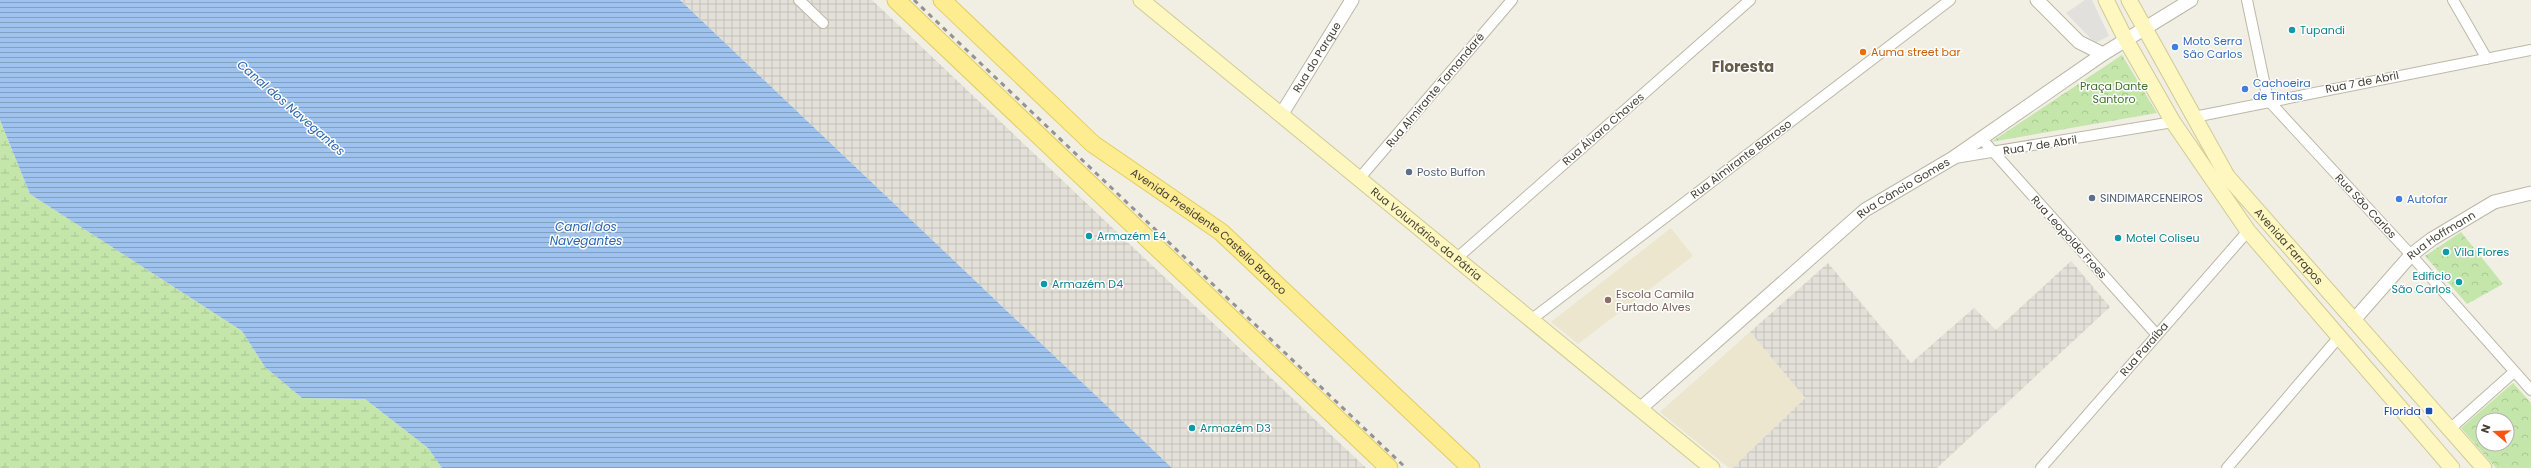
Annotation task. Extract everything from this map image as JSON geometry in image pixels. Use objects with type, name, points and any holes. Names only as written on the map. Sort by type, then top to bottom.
[{"type":"main road","points":[[896,0],[1389,468]]},
{"type":"main road","name":"Avenida Presidente Castello Branco","points":[[942,0],[1093,144],[1221,232],[1471,468]]},
{"type":"main road","name":"Rua Voluntários da Pátria","points":[[1141,0],[1358,180],[1532,319],[1712,468]]},
{"type":"main road","name":"Avenida Farrapos","points":[[2106,0],[2126,40],[2173,122],[2248,231],[2447,466]]},
{"type":"main road","name":"Avenida Farrapos","points":[[2129,0],[2144,30],[2227,176],[2353,321],[2451,428],[2484,468]]},
{"type":"street","points":[[799,0],[823,23]]},
{"type":"street","name":"Rua do Parque","points":[[1281,115],[1352,0]]},
{"type":"street","name":"Rua Almirante Tamandaré","points":[[1358,180],[1512,0]]},
{"type":"street","name":"Rua Álvaro Chaves","points":[[1457,258],[1750,0]]},
{"type":"street","name":"Rua Almirante Barroso","points":[[1532,319],[1950,0]]},
{"type":"street","points":[[2037,0],[2079,42],[2103,54]]},
{"type":"street","name":"Rua Câncio Gomes","points":[[1641,408],[1864,210],[1953,158],[2103,54],[2144,30],[2190,0]]},
{"type":"street","points":[[2247,0],[2268,100]]},
{"type":"street","points":[[2453,0],[2488,59]]},
{"type":"street","name":"Rua 7 de Abril","points":[[2194,117],[2268,100],[2531,50]]},
{"type":"street","name":"Rua São Carlos","points":[[2268,100],[2411,255],[2531,390]]},
{"type":"street","name":"Rua 7 de Abril","points":[[1953,158],[2173,122]]},
{"type":"street","name":"Rua Leopoldo Froes","points":[[1981,138],[2157,335]]},
{"type":"street","name":"Rua Hoffmann","points":[[2353,321],[2411,255],[2455,224],[2494,202],[2531,193]]},
{"type":"street","name":"Rua Paraíba","points":[[2041,468],[2248,231]]},
{"type":"street","points":[[2227,468],[2339,337]]},
{"type":"street","points":[[2451,428],[2514,372]]},
{"type":"shaded area","points":[[680,0],[872,0],[1366,468],[1172,468]]},
{"type":"shaded area","points":[[2085,0],[2092,0],[2109,36],[2095,43],[2066,13]]},
{"type":"shaded area","name":"Escola Camila Furtado Alves","points":[[1671,228],[1693,256],[1578,344],[1551,322]]},
{"type":"shaded area","points":[[2071,261],[2110,307],[1937,468],[1732,468],[1805,398],[1750,332],[1828,263],[1911,363],[1974,308],[1996,330]]},
{"type":"shaded area","points":[[1750,332],[1805,398],[1732,468],[1729,468],[1660,412]]},
{"type":"green space","name":"Praça Dante Santoro","points":[[2122,55],[2157,113],[1991,142]]},
{"type":"green space","points":[[0,120],[30,194],[242,331],[265,367],[302,398],[365,399],[428,448],[442,468],[0,468]]},
{"type":"green space","name":"Vila Flores","points":[[2461,232],[2503,284],[2467,304],[2425,256]]},
{"type":"green space","points":[[2513,383],[2531,403],[2531,468],[2496,468],[2482,452],[2515,452],[2515,412],[2479,412]]},
{"type":"green space","points":[[2475,416],[2475,444],[2461,428]]},
{"type":"water","name":"Canal dos Navegantes","points":[[0,0],[680,0],[1172,468],[442,468],[428,448],[365,399],[302,398],[265,367],[242,331],[30,194],[0,120]]},
{"type":"railway","points":[[914,0],[1406,468]]},
{"type":"place","name":"Tupandi","points":[[2292,30]]},
{"type":"place","name":"Moto Serra São Carlos","points":[[2175,47]]},
{"type":"place","name":"Auma street bar","points":[[1863,52]]},
{"type":"place","name":"Cachoeira de Tintas","points":[[2245,89]]},
{"type":"place","name":"Posto Buffon","points":[[1409,172]]},
{"type":"place","name":"SINDIMARCENEIROS","points":[[2092,198]]},
{"type":"place","name":"Autofar","points":[[2399,199]]},
{"type":"place","name":"Armazém E4","points":[[1089,236]]},
{"type":"place","name":"Motel Coliseu","points":[[2118,238]]},
{"type":"place","name":"Vila Flores","points":[[2446,252]]},
{"type":"place","name":"Edifício São Carlos","points":[[2459,282]]},
{"type":"place","name":"Armazém D4","points":[[1044,284]]},
{"type":"place","name":"Escola Camila Furtado Alves","points":[[1608,300]]},
{"type":"place","name":"Florida","points":[[2429,411]]},
{"type":"place","name":"Armazém D3","points":[[1192,428]]},
{"type":"district","name":"Floresta","points":[[1743,67]]}]
